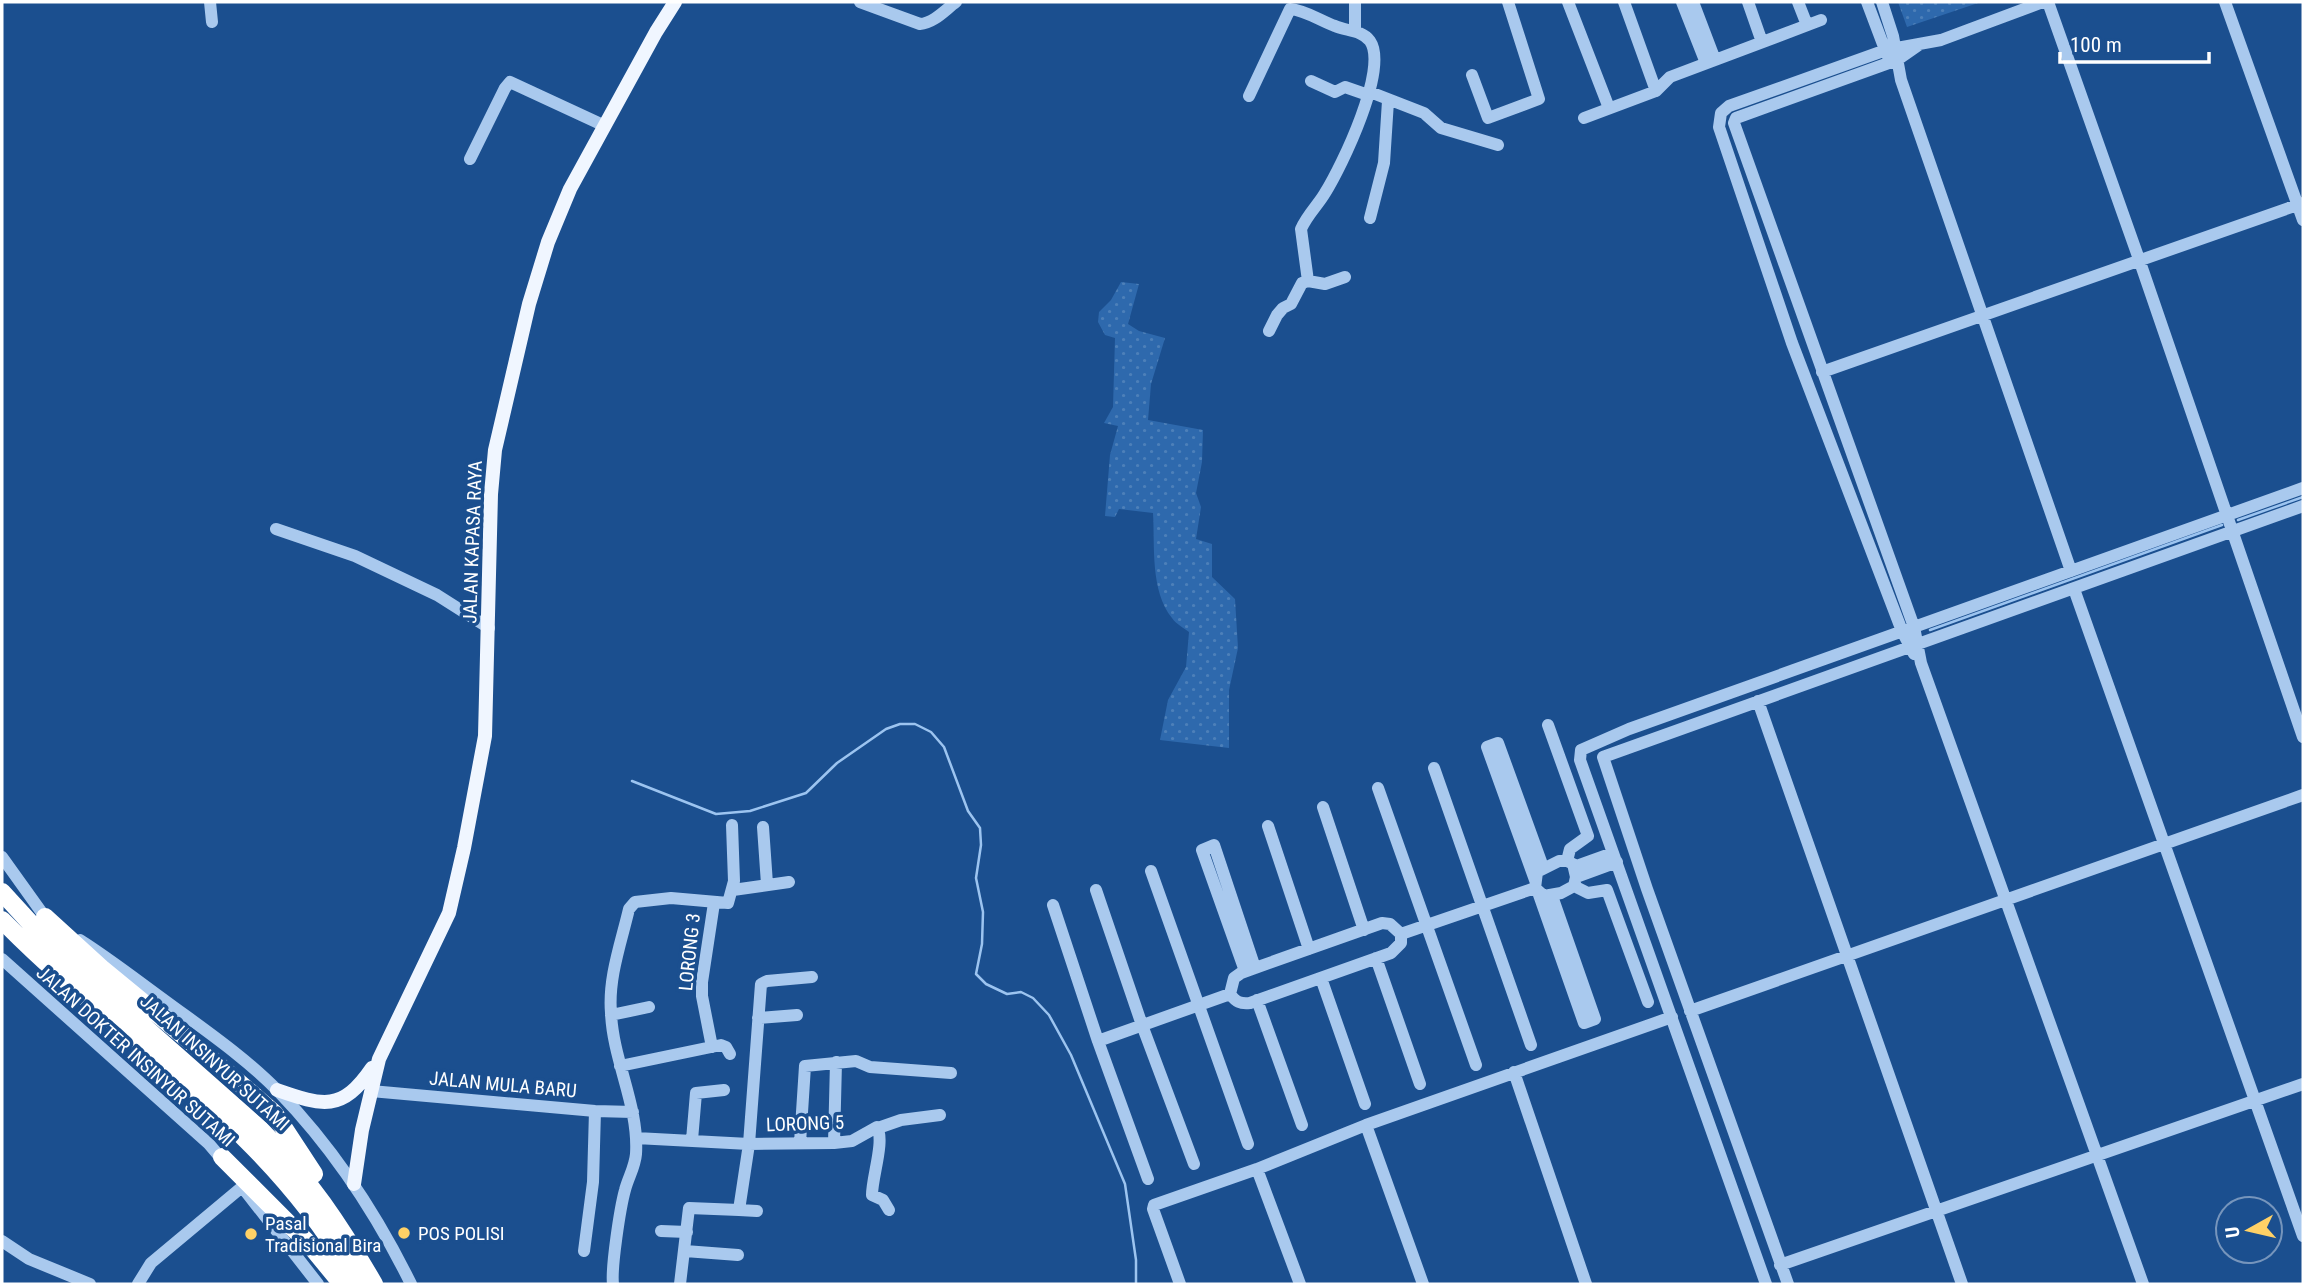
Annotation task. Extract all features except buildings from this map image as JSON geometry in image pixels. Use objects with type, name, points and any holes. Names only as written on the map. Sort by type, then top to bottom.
[{"type":"highway","name":"JALAN INSINYUR SUTAMI","points":[[2,892],[45,939],[261,1130],[292,1161],[342,1228],[374,1284]]},
{"type":"highway","points":[[45,918],[274,1113],[299,1149],[342,1228]]},
{"type":"highway","name":"JALAN INSINYUR SUTAMI","points":[[2,920],[34,953],[214,1106],[273,1166],[317,1222],[356,1284]]},
{"type":"highway","points":[[222,1157],[310,1245],[342,1284]]},
{"type":"main road","name":"JALAN KAPASA RAYA","points":[[277,1090],[310,1101],[327,1102],[353,1093],[379,1059],[440,935],[455,893],[485,736],[491,494],[495,450],[529,304],[548,242],[570,189],[675,2]]},
{"type":"main road","name":"JALAN KAPASA RAYA","points":[[354,1185],[370,1091],[379,1059]]},
{"type":"street","points":[[210,2],[212,22]]},
{"type":"street","points":[[860,2],[920,24],[927,24],[937,18],[956,2]]},
{"type":"street","points":[[1354,2],[1355,31]]},
{"type":"street","points":[[1472,75],[1488,118],[1539,99],[1508,2]]},
{"type":"street","points":[[1568,2],[1609,108]]},
{"type":"street","points":[[1624,2],[1656,90]]},
{"type":"street","points":[[1682,2],[1710,62]]},
{"type":"street","points":[[1693,2],[1710,62]]},
{"type":"street","points":[[1748,2],[1762,42]]},
{"type":"street","points":[[1798,2],[1807,25]]},
{"type":"street","points":[[1867,2],[1901,80],[2071,571]]},
{"type":"street","points":[[1882,2],[1892,55]]},
{"type":"street","points":[[1720,117],[1734,120],[1920,44],[1941,40],[2045,2],[2140,262],[2303,737]]},
{"type":"street","points":[[2225,2],[2301,204],[2303,220]]},
{"type":"street","points":[[1249,96],[1289,10],[1295,9],[1337,27],[1355,31],[1369,40],[1374,52],[1369,94],[1346,155],[1326,192],[1301,229],[1308,281]]},
{"type":"street","points":[[1584,118],[1656,90],[1670,77],[1821,20]]},
{"type":"street","points":[[1892,55],[1729,106],[1720,117],[1719,127],[1792,343],[1908,629]]},
{"type":"street","points":[[1311,81],[1335,92],[1345,87],[1369,94],[1424,113],[1441,128],[1498,145]]},
{"type":"street","points":[[470,159],[510,82],[605,126]]},
{"type":"street","points":[[1370,218],[1384,163],[1388,101]]},
{"type":"street","points":[[1734,120],[1908,629],[2143,1284]]},
{"type":"street","points":[[1822,372],[2301,204]]},
{"type":"street","points":[[1269,331],[1277,315],[1291,304],[1303,283],[1308,281],[1325,284],[1345,278]]},
{"type":"street","points":[[1766,1284],[1580,760],[1584,748],[1629,729],[2303,488]]},
{"type":"street","points":[[1580,754],[1602,759],[2303,506]]},
{"type":"street","points":[[276,529],[355,556],[426,589],[489,628]]},
{"type":"street","points":[[2074,589],[2303,1236]]},
{"type":"street","points":[[1758,701],[1962,1284]]},
{"type":"street","points":[[1548,725],[1588,836],[1570,849],[1573,873],[1588,892],[1607,890],[1648,1002]]},
{"type":"street","points":[[1543,867],[1498,743],[1487,747],[1584,1023],[1595,1019],[1552,896]]},
{"type":"street","points":[[1602,759],[1787,1284]]},
{"type":"street","points":[[1434,768],[1531,1045]]},
{"type":"street","points":[[1378,788],[1476,1065]]},
{"type":"street","points":[[1690,1011],[2303,794]]},
{"type":"street","points":[[1323,807],[1364,930]]},
{"type":"street","points":[[613,1284],[624,1190],[636,1155],[633,1112],[620,1066],[611,1015],[612,983],[631,905],[671,898],[727,905],[733,890],[732,825]]},
{"type":"street","points":[[763,827],[768,884]]},
{"type":"street","points":[[1268,827],[1309,949]]},
{"type":"street","points":[[1214,845],[1250,970],[1202,850],[1214,845]]},
{"type":"street","points":[[1543,867],[1537,872],[1536,887],[1544,896],[1552,896],[1573,873],[1615,857]]},
{"type":"street","points":[[2,858],[45,918],[90,947],[217,1039],[277,1090],[316,1134],[354,1185],[382,1229],[411,1284]]},
{"type":"street","points":[[1543,867],[1573,873]]},
{"type":"street","points":[[1151,871],[1248,1144]]},
{"type":"street","points":[[733,890],[789,882]]},
{"type":"street","points":[[1401,934],[1536,887]]},
{"type":"street","points":[[1096,890],[1142,1025],[1194,1164]]},
{"type":"street","name":"LORONG 3","points":[[712,1047],[702,996],[702,982],[714,902]]},
{"type":"street","points":[[1053,905],[1148,1179]]},
{"type":"street","points":[[1382,923],[1390,924],[1401,934],[1401,943],[1397,949],[1321,978],[1241,1003],[1230,995],[1234,978],[1250,970],[1382,923]]},
{"type":"street","points":[[1376,958],[1420,1084]]},
{"type":"street","name":"JALAN DOKTER INSINYUR SUTAMI","points":[[2,959],[222,1157],[313,1283]]},
{"type":"street","points":[[739,1210],[749,1144],[762,982],[812,977]]},
{"type":"street","points":[[1321,978],[1365,1104]]},
{"type":"street","points":[[1098,1041],[1230,995]]},
{"type":"street","points":[[1257,1000],[1302,1125]]},
{"type":"street","points":[[611,1015],[649,1007]]},
{"type":"street","points":[[758,1018],[797,1015]]},
{"type":"street","points":[[1180,1284],[1153,1207],[1366,1125],[1672,1017]]},
{"type":"street","points":[[620,1066],[712,1047],[725,1046],[730,1054]]},
{"type":"street","points":[[800,1143],[804,1067],[856,1061],[870,1068],[951,1073]]},
{"type":"street","points":[[834,1143],[836,1062]]},
{"type":"street","points":[[1514,1072],[1586,1284]]},
{"type":"street","points":[[1780,1265],[2303,1084]]},
{"type":"street","points":[[692,1140],[696,1093],[724,1090]]},
{"type":"street","name":"JALAN MULA BARU","points":[[370,1091],[633,1112]]},
{"type":"street","points":[[584,1251],[593,1182],[595,1111]]},
{"type":"street","name":"LORONG 5","points":[[636,1138],[749,1144],[834,1143],[852,1141],[870,1129],[901,1120],[940,1115]]},
{"type":"street","points":[[1366,1125],[1423,1284]]},
{"type":"street","points":[[878,1128],[879,1146],[872,1193],[883,1200],[889,1210]]},
{"type":"street","points":[[1257,1169],[1300,1284]]},
{"type":"street","points":[[138,1284],[150,1263],[242,1187]]},
{"type":"street","points":[[680,1284],[688,1208],[757,1211]]},
{"type":"street","points":[[661,1231],[687,1232]]},
{"type":"street","points":[[2,1241],[29,1259],[90,1284]]},
{"type":"street","points":[[685,1251],[738,1255]]},
{"type":"shaded area","points":[[1898,2],[1981,2],[1907,27]]},
{"type":"shaded area","points":[[1121,282],[1139,284],[1128,324],[1139,331],[1165,338],[1151,384],[1148,420],[1203,430],[1202,462],[1196,493],[1201,507],[1196,539],[1212,544],[1212,577],[1235,599],[1238,648],[1229,690],[1229,748],[1160,740],[1168,700],[1186,667],[1189,632],[1174,620],[1160,595],[1155,568],[1153,513],[1119,509],[1115,517],[1105,516],[1110,455],[1118,426],[1104,423],[1113,407],[1115,338],[1105,335],[1098,322],[1099,312],[1111,300]]},
{"type":"waterway","points":[[2238,520],[2303,497]]},
{"type":"waterway","points":[[1930,630],[2222,525]]},
{"type":"waterway","points":[[632,781],[716,814],[750,811],[806,793],[837,763],[886,729],[900,724],[915,724],[931,732],[944,747],[968,811],[980,828],[981,845],[976,878],[983,912],[982,944],[976,974],[986,984],[1007,994],[1021,992],[1033,998],[1049,1015],[1071,1055],[1125,1184],[1136,1260],[1136,1284]]},
{"type":"place","name":"POS POLISI","points":[[404,1233]]},
{"type":"place","name":"Pasal Tradisional Bira","points":[[251,1234]]}]
